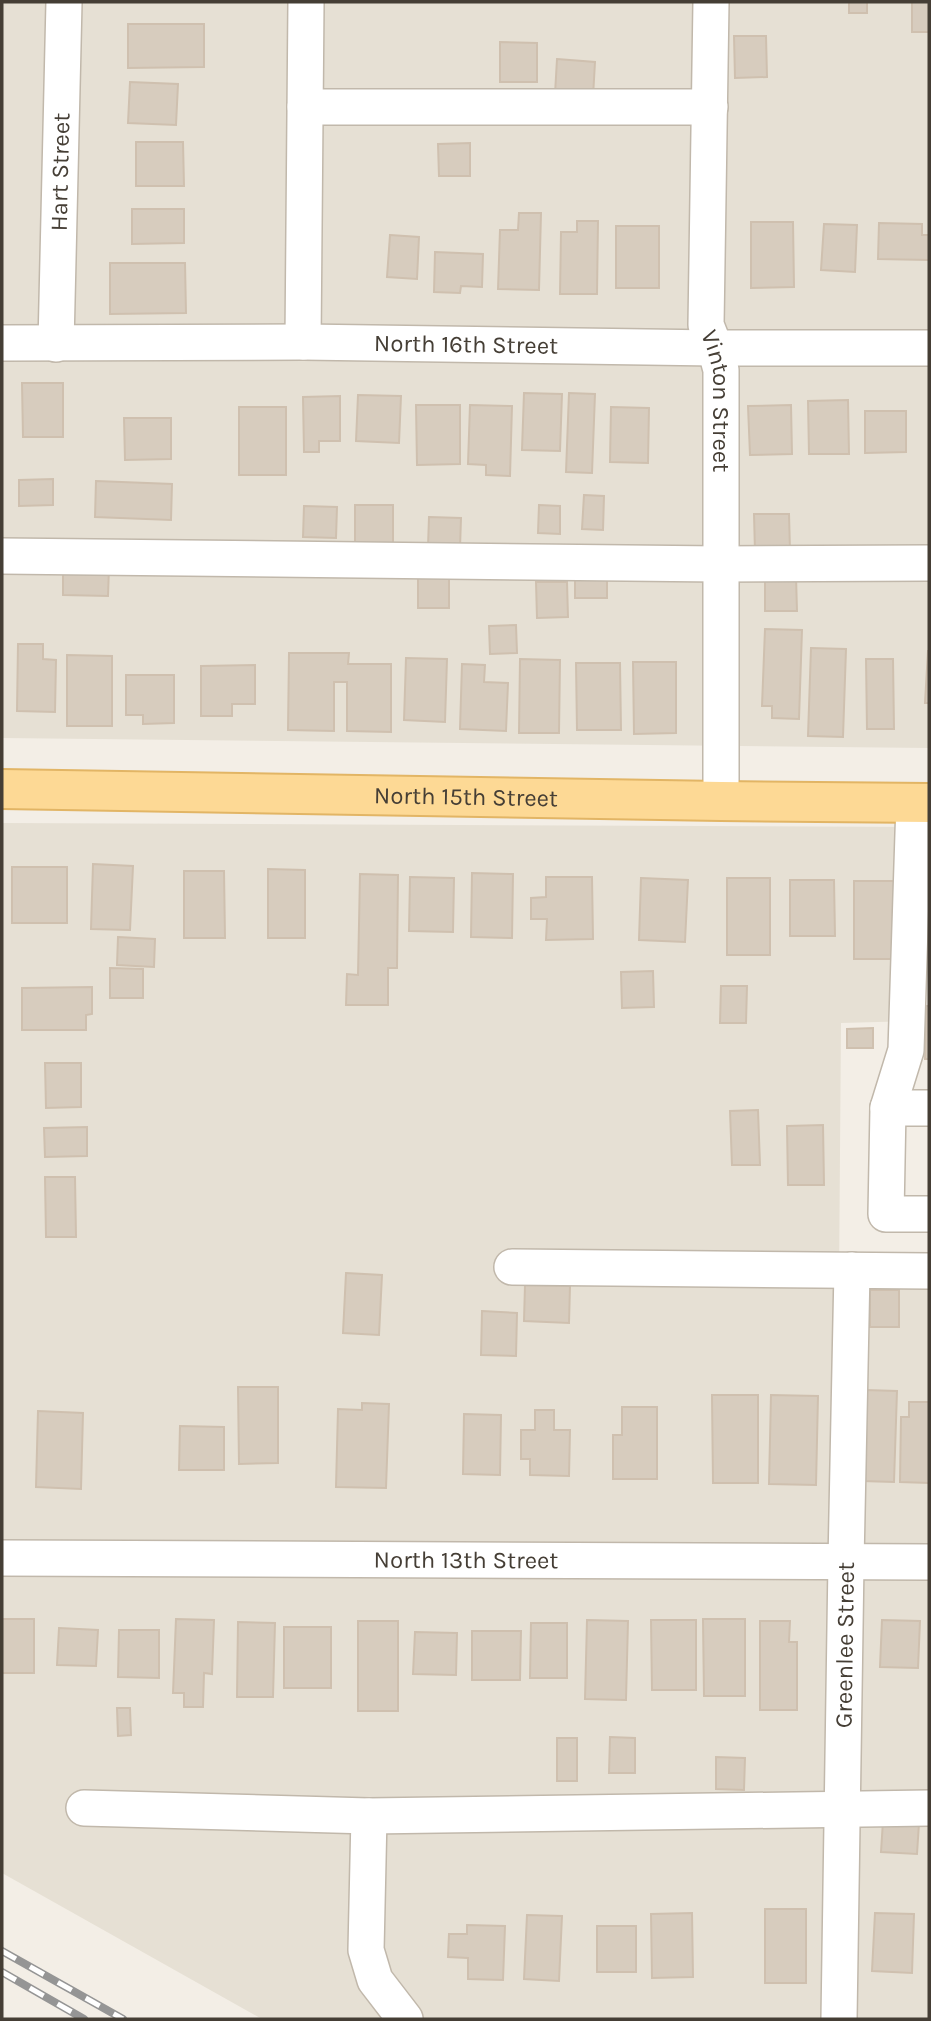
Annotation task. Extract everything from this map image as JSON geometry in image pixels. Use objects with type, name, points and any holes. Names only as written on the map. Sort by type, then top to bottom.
[{"type":"main road","name":"North 15th Street","points":[[2,789],[922,803]]},
{"type":"street","name":"Hart Street","points":[[56,344],[64,2]]},
{"type":"street","points":[[303,342],[306,2]]},
{"type":"street","name":"Vinton Street","points":[[711,2],[706,325],[716,348],[721,370],[721,802]]},
{"type":"street","points":[[305,107],[710,107]]},
{"type":"street","name":"North 16th Street","points":[[2,343],[303,342],[929,348]]},
{"type":"street","points":[[2,556],[720,564],[929,563]]},
{"type":"street","points":[[922,803],[906,1050],[888,1108],[887,1214],[929,1214]]},
{"type":"street","points":[[888,1108],[929,1108]]},
{"type":"street","points":[[512,1267],[929,1271]]},
{"type":"street","name":"Greenlee Street","points":[[839,2019],[852,1270]]},
{"type":"street","name":"North 13th Street","points":[[2,1558],[929,1562]]},
{"type":"street","points":[[84,1808],[369,1816],[929,1808]]},
{"type":"street","points":[[369,1816],[366,1950],[375,1980],[405,2019]]},
{"type":"shaded area","points":[[2,2],[929,2],[929,748],[2,738]]},
{"type":"shaded area","points":[[2,823],[916,827],[915,1021],[841,1023],[839,1282],[929,1283],[929,2019],[262,2019],[2,1873]]},
{"type":"building","points":[[849,2],[867,2],[867,13],[849,13]]},
{"type":"building","points":[[912,2],[929,2],[929,32],[912,32]]},
{"type":"building","points":[[128,24],[204,24],[204,67],[128,68]]},
{"type":"building","points":[[734,36],[766,36],[767,77],[735,78]]},
{"type":"building","points":[[500,42],[537,43],[537,82],[500,82]]},
{"type":"building","points":[[557,59],[595,62],[593,97],[555,94]]},
{"type":"building","points":[[130,82],[178,84],[176,125],[128,123]]},
{"type":"building","points":[[136,142],[183,142],[184,186],[136,186]]},
{"type":"building","points":[[470,143],[470,176],[439,176],[438,144]]},
{"type":"building","points":[[132,209],[184,209],[184,243],[132,244]]},
{"type":"building","points":[[519,213],[541,213],[539,290],[498,289],[500,230],[518,230]]},
{"type":"building","points":[[577,221],[598,221],[597,294],[560,294],[561,232],[577,232]]},
{"type":"building","points":[[751,222],[793,222],[794,287],[751,288]]},
{"type":"building","points":[[879,223],[922,224],[922,235],[929,235],[929,260],[878,259]]},
{"type":"building","points":[[824,224],[857,225],[855,272],[821,270]]},
{"type":"building","points":[[616,226],[659,226],[659,288],[616,288]]},
{"type":"building","points":[[390,235],[419,237],[417,279],[387,277]]},
{"type":"building","points":[[435,252],[483,254],[482,287],[461,286],[460,293],[434,292]]},
{"type":"building","points":[[110,263],[185,263],[186,313],[110,314]]},
{"type":"building","points":[[22,383],[63,383],[63,437],[23,437]]},
{"type":"building","points":[[524,393],[562,394],[560,451],[522,450]]},
{"type":"building","points":[[569,393],[595,394],[592,473],[566,472]]},
{"type":"building","points":[[358,395],[401,396],[399,443],[356,441]]},
{"type":"building","points":[[340,396],[340,441],[319,441],[319,452],[304,452],[303,397]]},
{"type":"building","points":[[848,400],[849,454],[809,454],[808,401]]},
{"type":"building","points":[[416,405],[460,405],[460,464],[417,465]]},
{"type":"building","points":[[470,405],[512,406],[510,476],[486,475],[486,465],[468,464]]},
{"type":"building","points":[[791,405],[792,454],[750,455],[748,406]]},
{"type":"building","points":[[239,407],[286,407],[286,475],[239,475]]},
{"type":"building","points":[[611,407],[649,408],[648,463],[610,462]]},
{"type":"building","points":[[865,411],[906,411],[906,452],[865,453]]},
{"type":"building","points":[[124,418],[171,418],[171,459],[125,460]]},
{"type":"building","points":[[53,479],[53,505],[19,506],[19,480]]},
{"type":"building","points":[[96,481],[172,484],[171,520],[95,517]]},
{"type":"building","points":[[584,495],[604,496],[603,530],[582,529]]},
{"type":"building","points":[[355,505],[393,505],[393,548],[355,548]]},
{"type":"building","points":[[539,505],[560,506],[560,534],[538,533]]},
{"type":"building","points":[[304,506],[337,507],[336,538],[303,537]]},
{"type":"building","points":[[754,514],[789,514],[790,551],[755,552]]},
{"type":"building","points":[[429,517],[461,518],[460,548],[428,547]]},
{"type":"building","points":[[63,566],[109,567],[108,596],[63,595]]},
{"type":"building","points":[[575,570],[607,570],[607,598],[575,598]]},
{"type":"building","points":[[418,576],[449,576],[449,608],[418,608]]},
{"type":"building","points":[[765,576],[796,576],[797,611],[765,611]]},
{"type":"building","points":[[536,582],[567,582],[568,617],[537,618]]},
{"type":"building","points":[[516,625],[517,653],[490,654],[489,626]]},
{"type":"building","points":[[765,629],[802,630],[799,719],[772,718],[772,706],[762,706]]},
{"type":"building","points":[[18,644],[43,644],[43,659],[56,660],[55,712],[17,711]]},
{"type":"building","points":[[811,648],[846,649],[843,737],[808,736]]},
{"type":"building","points":[[928,651],[929,703],[925,703]]},
{"type":"building","points":[[289,653],[349,653],[348,664],[391,664],[391,732],[347,731],[347,682],[334,682],[334,731],[288,730]]},
{"type":"building","points":[[67,655],[112,656],[112,726],[67,726]]},
{"type":"building","points":[[406,658],[447,659],[445,722],[404,720]]},
{"type":"building","points":[[520,659],[560,660],[559,733],[519,733]]},
{"type":"building","points":[[866,659],[893,659],[894,729],[867,729]]},
{"type":"building","points":[[633,662],[676,662],[676,733],[634,734]]},
{"type":"building","points":[[576,663],[620,663],[621,730],[577,730]]},
{"type":"building","points":[[462,664],[485,665],[484,682],[508,683],[506,731],[460,729]]},
{"type":"building","points":[[255,665],[255,704],[232,704],[232,716],[201,716],[201,666]]},
{"type":"building","points":[[126,675],[174,675],[174,723],[143,724],[143,715],[126,715]]},
{"type":"building","points":[[93,864],[133,866],[130,930],[91,929]]},
{"type":"building","points":[[12,867],[67,867],[67,923],[12,923]]},
{"type":"building","points":[[268,869],[305,870],[305,938],[268,938]]},
{"type":"building","points":[[184,871],[224,871],[225,938],[184,938]]},
{"type":"building","points":[[472,873],[513,874],[512,938],[471,937]]},
{"type":"building","points":[[360,874],[398,875],[397,968],[388,968],[388,1005],[346,1005],[347,974],[358,975]]},
{"type":"building","points":[[410,877],[454,878],[453,932],[409,931]]},
{"type":"building","points":[[546,877],[592,877],[593,939],[546,940],[547,919],[531,919],[531,898],[546,897]]},
{"type":"building","points":[[641,878],[688,880],[685,942],[639,940]]},
{"type":"building","points":[[727,878],[770,878],[770,955],[727,955]]},
{"type":"building","points":[[790,880],[834,880],[835,936],[790,936]]},
{"type":"building","points":[[854,881],[895,881],[895,959],[854,959]]},
{"type":"building","points":[[118,937],[155,939],[154,967],[117,965]]},
{"type":"building","points":[[110,968],[143,969],[143,998],[110,998]]},
{"type":"building","points":[[653,971],[654,1007],[622,1008],[621,972]]},
{"type":"building","points":[[721,986],[747,986],[746,1023],[720,1023]]},
{"type":"building","points":[[92,987],[92,1014],[86,1015],[86,1030],[22,1030],[22,988]]},
{"type":"building","points":[[926,1006],[929,1006],[929,1059],[925,1059]]},
{"type":"building","points":[[873,1028],[873,1048],[847,1048],[847,1029]]},
{"type":"building","points":[[45,1063],[81,1063],[81,1107],[46,1108]]},
{"type":"building","points":[[758,1110],[760,1165],[732,1165],[730,1111]]},
{"type":"building","points":[[823,1125],[824,1185],[788,1185],[787,1126]]},
{"type":"building","points":[[87,1127],[87,1156],[45,1157],[44,1128]]},
{"type":"building","points":[[45,1177],[75,1177],[76,1237],[46,1237]]},
{"type":"building","points":[[346,1273],[382,1275],[379,1335],[343,1333]]},
{"type":"building","points":[[525,1285],[570,1286],[569,1323],[524,1321]]},
{"type":"building","points":[[870,1290],[899,1290],[899,1327],[870,1327]]},
{"type":"building","points":[[482,1311],[517,1313],[516,1356],[481,1355]]},
{"type":"building","points":[[238,1387],[278,1387],[278,1463],[239,1464]]},
{"type":"building","points":[[865,1390],[897,1391],[894,1482],[862,1481]]},
{"type":"building","points":[[712,1395],[758,1395],[758,1483],[713,1483]]},
{"type":"building","points":[[771,1395],[818,1396],[816,1485],[769,1484]]},
{"type":"building","points":[[909,1402],[929,1402],[929,1483],[900,1482],[901,1417],[909,1417]]},
{"type":"building","points":[[362,1403],[389,1404],[386,1488],[336,1487],[338,1409],[362,1410]]},
{"type":"building","points":[[622,1407],[657,1407],[657,1479],[613,1479],[613,1435],[622,1435]]},
{"type":"building","points":[[535,1410],[554,1410],[554,1430],[570,1430],[569,1476],[530,1475],[530,1459],[521,1459],[521,1430],[535,1430]]},
{"type":"building","points":[[38,1411],[83,1413],[81,1489],[36,1487]]},
{"type":"building","points":[[464,1414],[501,1415],[500,1475],[463,1474]]},
{"type":"building","points":[[180,1426],[224,1427],[224,1470],[179,1470]]},
{"type":"building","points":[[2,1619],[34,1619],[34,1673],[2,1673]]},
{"type":"building","points":[[176,1619],[214,1620],[212,1674],[204,1673],[203,1707],[184,1707],[184,1693],[173,1693]]},
{"type":"building","points":[[703,1619],[745,1619],[745,1696],[704,1696]]},
{"type":"building","points":[[587,1620],[628,1621],[626,1700],[585,1699]]},
{"type":"building","points":[[651,1620],[696,1620],[696,1690],[652,1690]]},
{"type":"building","points":[[882,1620],[920,1621],[918,1668],[880,1667]]},
{"type":"building","points":[[358,1621],[398,1621],[398,1711],[358,1711]]},
{"type":"building","points":[[760,1621],[790,1621],[789,1642],[797,1642],[797,1710],[760,1710]]},
{"type":"building","points":[[238,1622],[275,1623],[273,1697],[237,1697]]},
{"type":"building","points":[[531,1623],[567,1623],[567,1678],[530,1678]]},
{"type":"building","points":[[284,1627],[331,1627],[331,1688],[284,1688]]},
{"type":"building","points":[[59,1628],[98,1630],[96,1666],[57,1665]]},
{"type":"building","points":[[119,1630],[159,1630],[159,1678],[118,1677]]},
{"type":"building","points":[[472,1631],[521,1631],[520,1680],[472,1680]]},
{"type":"building","points":[[415,1632],[457,1633],[456,1675],[413,1674]]},
{"type":"building","points":[[117,1708],[130,1708],[131,1735],[118,1736]]},
{"type":"building","points":[[610,1737],[635,1738],[635,1773],[609,1773]]},
{"type":"building","points":[[557,1738],[577,1738],[577,1781],[557,1781]]},
{"type":"building","points":[[716,1757],[745,1758],[744,1790],[716,1789]]},
{"type":"building","points":[[883,1821],[919,1823],[917,1854],[881,1852]]},
{"type":"building","points":[[765,1909],[806,1909],[806,1983],[765,1983]]},
{"type":"building","points":[[692,1913],[693,1977],[652,1978],[651,1914]]},
{"type":"building","points":[[875,1913],[914,1914],[912,1973],[872,1971]]},
{"type":"building","points":[[527,1915],[562,1916],[559,1981],[524,1979]]},
{"type":"building","points":[[467,1925],[505,1926],[503,1980],[468,1979],[468,1958],[448,1957],[449,1934],[467,1934]]},
{"type":"building","points":[[597,1926],[636,1926],[636,1972],[597,1972]]},
{"type":"railway","points":[[2,1951],[123,2019]]},
{"type":"railway","points":[[2,1972],[84,2019]]}]
